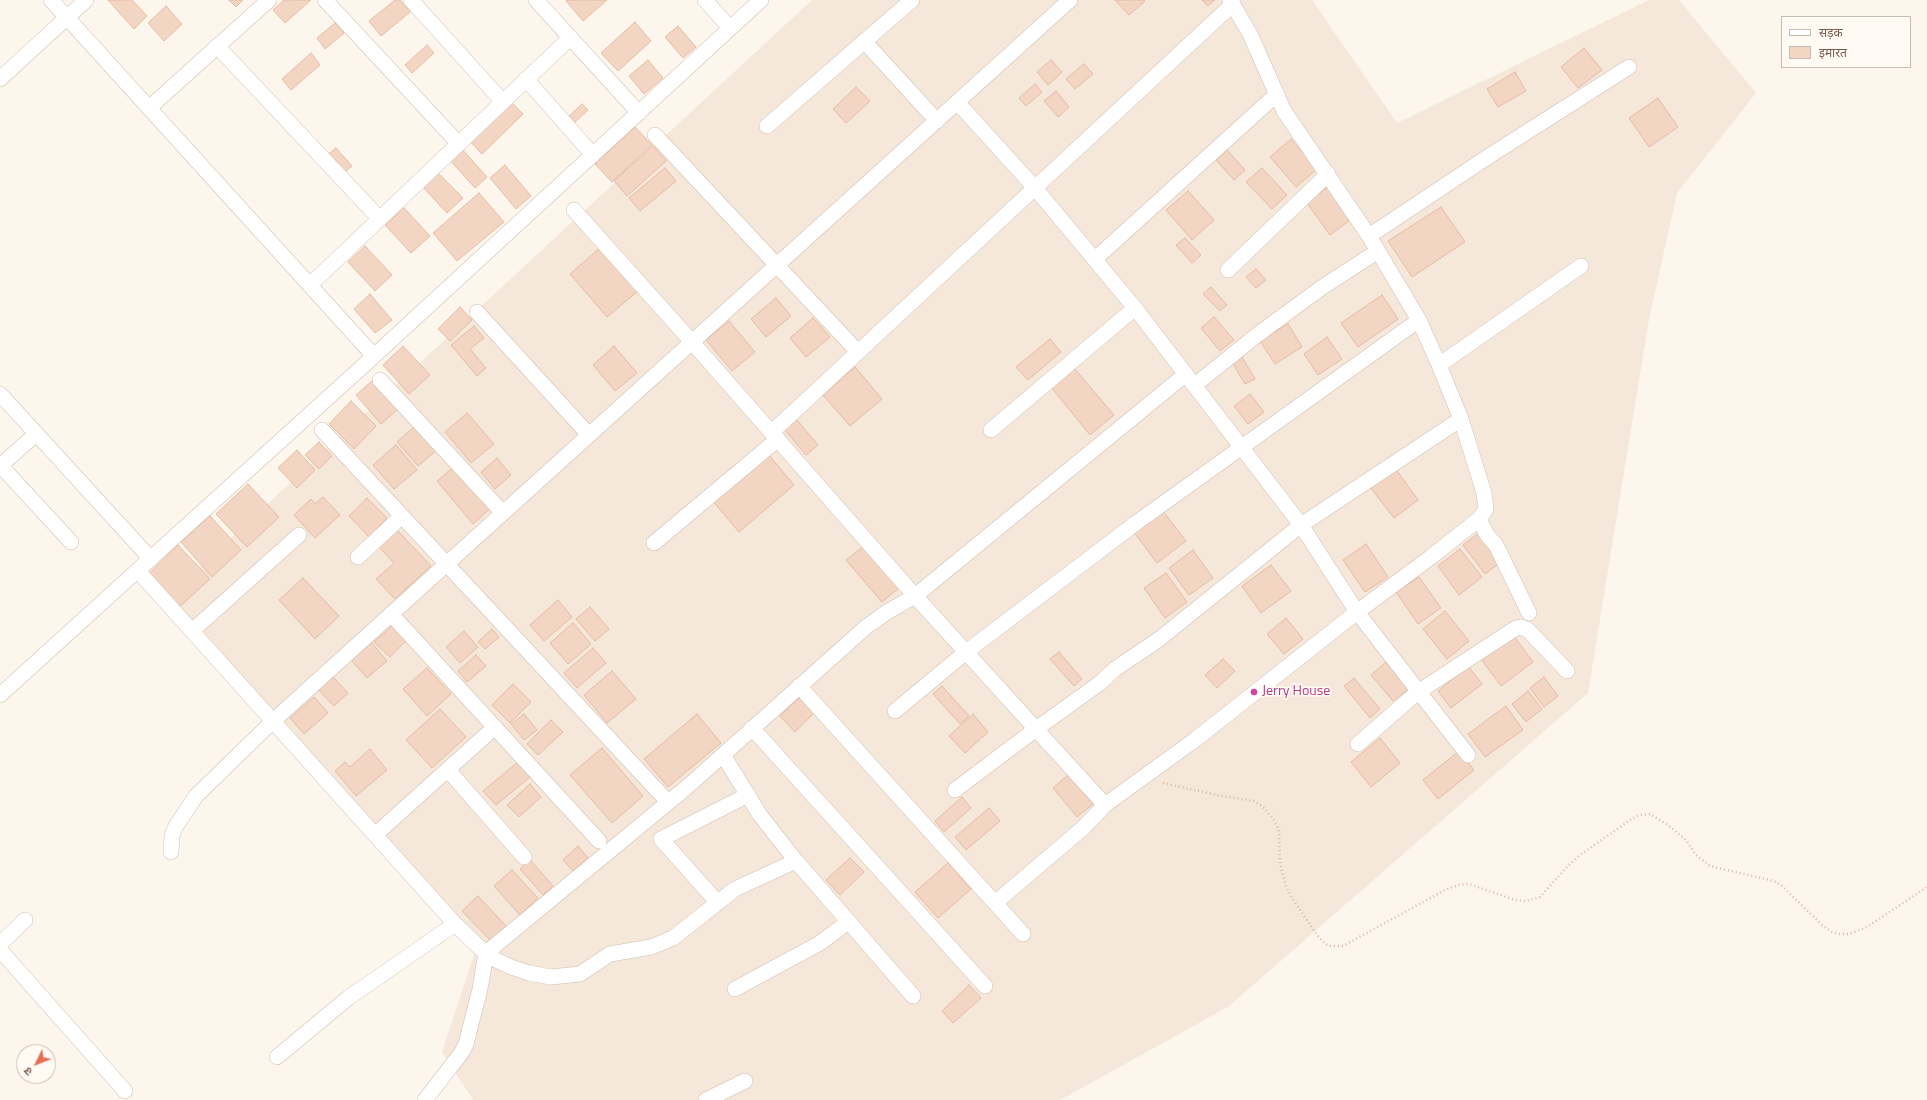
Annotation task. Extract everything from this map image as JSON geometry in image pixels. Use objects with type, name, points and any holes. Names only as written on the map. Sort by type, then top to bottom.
[{"type":"street","points":[[51,0],[374,356]]},
{"type":"street","points":[[0,79],[86,0]]},
{"type":"street","points":[[149,108],[269,0]]},
{"type":"street","points":[[325,0],[458,144]]},
{"type":"street","points":[[412,0],[503,102]]},
{"type":"street","points":[[705,0],[730,28]]},
{"type":"street","points":[[0,695],[374,356],[761,0]]},
{"type":"street","points":[[767,126],[912,0]]},
{"type":"street","points":[[171,852],[172,835],[176,826],[196,796],[273,721],[1070,0]]},
{"type":"street","points":[[540,2],[570,38],[638,113]]},
{"type":"street","points":[[654,543],[775,436],[858,352],[1035,188],[1231,2],[1250,34],[1292,124],[1328,174],[1369,236],[1419,320],[1461,419],[1486,502],[1486,509],[1479,519],[1431,557],[1357,612],[1329,636],[1144,778],[1105,805],[1083,828],[995,903]]},
{"type":"street","points":[[310,285],[570,38]]},
{"type":"street","points":[[864,41],[937,120]]},
{"type":"street","points":[[217,46],[380,219]]},
{"type":"street","points":[[1369,236],[1480,162],[1629,67]]},
{"type":"street","points":[[526,79],[593,155]]},
{"type":"street","points":[[1095,259],[1277,94]]},
{"type":"street","points":[[957,102],[1035,188],[1136,308],[1191,379],[1240,448],[1301,525],[1357,612],[1468,755]]},
{"type":"street","points":[[655,135],[858,352]]},
{"type":"street","points":[[1228,270],[1328,174]]},
{"type":"street","points":[[574,210],[915,596],[1105,805]]},
{"type":"street","points":[[425,1100],[462,1052],[466,1044],[480,989],[486,953],[723,755],[866,627],[887,612],[915,596],[1191,379],[1264,330],[1321,288],[1378,251]]},
{"type":"street","points":[[1439,365],[1581,266]]},
{"type":"street","points":[[991,430],[1136,308]]},
{"type":"street","points":[[477,312],[589,435]]},
{"type":"street","points":[[895,711],[966,652],[1142,518],[1419,320]]},
{"type":"street","points":[[380,380],[503,513]]},
{"type":"street","points":[[0,394],[151,559]]},
{"type":"street","points":[[955,790],[1100,683],[1115,669],[1158,640],[1301,525],[1461,419]]},
{"type":"street","points":[[322,430],[668,802]]},
{"type":"street","points":[[36,434],[0,465],[71,542]]},
{"type":"street","points":[[358,557],[402,516]]},
{"type":"street","points":[[1479,519],[1487,535],[1496,545],[1529,613]]},
{"type":"street","points":[[192,631],[299,535]]},
{"type":"street","points":[[138,571],[376,834],[455,924],[486,953],[511,967],[529,973],[551,977],[580,974],[610,954],[651,947],[673,938],[742,885],[796,861]]},
{"type":"street","points":[[390,614],[600,841]]},
{"type":"street","points":[[1358,744],[1418,692],[1510,631],[1519,627],[1528,630],[1567,671]]},
{"type":"street","points":[[799,686],[1023,934]]},
{"type":"street","points":[[376,834],[495,727]]},
{"type":"street","points":[[752,728],[985,986]]},
{"type":"street","points":[[723,755],[760,815],[796,861],[913,996]]},
{"type":"street","points":[[448,770],[524,857]]},
{"type":"street","points":[[718,903],[661,839],[748,795]]},
{"type":"street","points":[[0,944],[25,920]]},
{"type":"street","points":[[735,989],[820,943],[848,922]]},
{"type":"street","points":[[278,1057],[369,982],[455,924]]},
{"type":"street","points":[[0,950],[125,1091]]},
{"type":"street","points":[[706,1100],[746,1081]]},
{"type":"path","points":[[1144,778],[1216,796],[1254,801],[1262,806],[1272,817],[1279,830],[1280,864],[1286,886],[1292,898],[1317,935],[1325,944],[1331,946],[1343,946],[1445,890],[1458,885],[1469,884],[1515,900],[1526,901],[1540,897],[1580,855],[1636,816],[1642,814],[1650,814],[1668,825],[1686,840],[1696,855],[1710,866],[1774,881],[1781,885],[1822,925],[1840,934],[1849,934],[1867,927],[1927,887]]},
{"type":"shaded area","points":[[812,0],[1312,0],[1397,123],[1649,0],[1679,0],[1756,93],[1677,193],[1649,319],[1588,693],[1228,1007],[1060,1100],[473,1100],[442,1052],[475,952],[168,596]]},
{"type":"building","points":[[108,0],[132,0],[147,16],[134,29]]},
{"type":"building","points":[[229,0],[243,0],[236,7]]},
{"type":"building","points":[[284,0],[311,0],[285,23],[273,10]]},
{"type":"building","points":[[395,0],[400,0],[410,12],[381,36],[369,21]]},
{"type":"building","points":[[607,0],[583,21],[566,1]]},
{"type":"building","points":[[1115,0],[1144,0],[1145,1],[1129,15]]},
{"type":"building","points":[[1202,0],[1215,0],[1208,6]]},
{"type":"building","points":[[166,6],[182,24],[164,41],[148,23]]},
{"type":"building","points":[[635,22],[651,41],[618,71],[601,53]]},
{"type":"building","points":[[335,23],[344,33],[325,49],[317,38]]},
{"type":"building","points":[[678,26],[696,47],[683,58],[665,37]]},
{"type":"building","points":[[427,45],[434,53],[412,73],[405,65]]},
{"type":"building","points":[[1584,48],[1602,70],[1578,88],[1561,67]]},
{"type":"building","points":[[311,53],[320,65],[291,90],[282,79]]},
{"type":"building","points":[[648,60],[663,78],[644,94],[629,76]]},
{"type":"building","points":[[1051,60],[1062,72],[1048,85],[1037,72]]},
{"type":"building","points":[[1084,64],[1093,74],[1075,89],[1066,79]]},
{"type":"building","points":[[1515,72],[1526,91],[1498,107],[1487,89]]},
{"type":"building","points":[[1035,84],[1042,92],[1026,106],[1019,98]]},
{"type":"building","points":[[856,87],[870,101],[846,123],[833,109]]},
{"type":"building","points":[[1056,91],[1069,107],[1058,117],[1044,101]]},
{"type":"building","points":[[1658,98],[1678,127],[1649,147],[1629,118]]},
{"type":"building","points":[[509,100],[523,114],[482,154],[468,139]]},
{"type":"building","points":[[582,104],[588,110],[573,124],[567,118]]},
{"type":"building","points":[[635,127],[652,145],[612,182],[595,164]]},
{"type":"building","points":[[1291,139],[1317,169],[1296,187],[1270,157]]},
{"type":"building","points":[[653,146],[666,161],[627,196],[614,181]]},
{"type":"building","points":[[336,148],[352,166],[342,174],[326,156]]},
{"type":"building","points":[[461,148],[487,177],[475,188],[449,159]]},
{"type":"building","points":[[1227,150],[1245,170],[1234,180],[1216,160]]},
{"type":"building","points":[[505,165],[531,196],[516,209],[490,178]]},
{"type":"building","points":[[665,168],[676,181],[640,211],[629,198]]},
{"type":"building","points":[[1262,168],[1287,195],[1272,209],[1246,182]]},
{"type":"building","points":[[437,172],[463,198],[447,213],[422,186]]},
{"type":"building","points":[[1329,186],[1353,218],[1330,235],[1307,203]]},
{"type":"building","points":[[1188,191],[1214,220],[1192,240],[1166,210]]},
{"type":"building","points":[[479,193],[504,222],[457,261],[433,233]]},
{"type":"building","points":[[1441,207],[1465,242],[1412,277],[1388,241]]},
{"type":"building","points":[[404,208],[430,236],[411,253],[385,225]]},
{"type":"building","points":[[1185,238],[1201,255],[1192,263],[1176,245]]},
{"type":"building","points":[[365,246],[392,275],[375,291],[348,262]]},
{"type":"building","points":[[601,247],[638,291],[607,317],[570,274]]},
{"type":"building","points":[[1256,269],[1266,280],[1256,288],[1246,277]]},
{"type":"building","points":[[1211,287],[1227,305],[1220,311],[1203,294]]},
{"type":"building","points":[[370,294],[392,320],[375,333],[354,309]]},
{"type":"building","points":[[1382,295],[1398,319],[1358,347],[1341,323]]},
{"type":"building","points":[[776,298],[791,316],[766,337],[751,319]]},
{"type":"building","points":[[460,307],[472,320],[450,341],[438,329]]},
{"type":"building","points":[[1214,317],[1234,340],[1220,351],[1201,328]]},
{"type":"building","points":[[813,318],[830,337],[806,357],[790,338]]},
{"type":"building","points":[[729,321],[755,352],[732,371],[706,340]]},
{"type":"building","points":[[1288,324],[1302,347],[1275,364],[1260,341]]},
{"type":"building","points":[[474,326],[484,338],[470,349],[486,368],[477,376],[451,345]]},
{"type":"building","points":[[1327,337],[1342,359],[1318,375],[1304,354]]},
{"type":"building","points":[[1050,339],[1061,352],[1028,380],[1016,367]]},
{"type":"building","points":[[403,346],[430,375],[409,394],[383,365]]},
{"type":"building","points":[[614,346],[637,373],[615,391],[593,365]]},
{"type":"building","points":[[1242,357],[1255,379],[1245,384],[1232,362]]},
{"type":"building","points":[[855,367],[882,399],[850,426],[823,395]]},
{"type":"building","points":[[1074,368],[1114,415],[1090,435],[1051,387]]},
{"type":"building","points":[[373,380],[398,409],[381,424],[356,395]]},
{"type":"building","points":[[1250,394],[1264,412],[1248,424],[1234,406]]},
{"type":"building","points":[[351,401],[376,426],[354,449],[329,424]]},
{"type":"building","points":[[467,413],[494,444],[471,463],[445,432]]},
{"type":"building","points":[[796,419],[818,445],[806,455],[784,429]]},
{"type":"building","points":[[416,425],[437,450],[418,466],[397,442]]},
{"type":"building","points":[[319,442],[332,456],[319,469],[305,455]]},
{"type":"building","points":[[396,445],[417,470],[394,489],[373,465]]},
{"type":"building","points":[[297,450],[315,470],[297,488],[278,468]]},
{"type":"building","points":[[767,453],[794,485],[739,532],[711,499]]},
{"type":"building","points":[[497,458],[511,475],[495,489],[481,472]]},
{"type":"building","points":[[456,465],[492,507],[473,524],[437,481]]},
{"type":"building","points":[[1395,468],[1418,500],[1394,518],[1370,487]]},
{"type":"building","points":[[248,484],[279,517],[247,547],[216,514]]},
{"type":"building","points":[[323,497],[340,515],[315,538],[294,515],[311,499],[315,504]]},
{"type":"building","points":[[367,498],[387,518],[369,537],[349,516]]},
{"type":"building","points":[[1162,510],[1186,541],[1157,563],[1133,531]]},
{"type":"building","points":[[210,516],[241,550],[212,577],[181,542]]},
{"type":"building","points":[[396,529],[431,566],[395,599],[376,579],[394,563],[378,546]]},
{"type":"building","points":[[1480,532],[1502,561],[1485,574],[1463,545]]},
{"type":"building","points":[[1366,544],[1388,577],[1365,592],[1343,560]]},
{"type":"building","points":[[178,545],[210,579],[175,611],[144,578]]},
{"type":"building","points":[[865,545],[900,587],[882,602],[846,560]]},
{"type":"building","points":[[1460,549],[1482,577],[1459,595],[1438,566]]},
{"type":"building","points":[[1193,550],[1213,578],[1189,595],[1169,568]]},
{"type":"building","points":[[1271,565],[1291,591],[1261,613],[1242,586]]},
{"type":"building","points":[[1166,573],[1187,602],[1165,618],[1144,588]]},
{"type":"building","points":[[1419,577],[1441,608],[1418,624],[1396,592]]},
{"type":"building","points":[[303,578],[339,616],[315,639],[279,600]]},
{"type":"building","points":[[558,600],[572,617],[544,641],[530,625]]},
{"type":"building","points":[[590,607],[609,629],[595,641],[576,619]]},
{"type":"building","points":[[1445,611],[1469,641],[1447,659],[1423,629]]},
{"type":"building","points":[[1286,618],[1303,639],[1284,654],[1267,634]]},
{"type":"building","points":[[573,623],[591,644],[568,664],[550,643]]},
{"type":"building","points":[[393,625],[407,640],[390,657],[374,642]]},
{"type":"building","points":[[492,629],[499,637],[485,649],[478,642]]},
{"type":"building","points":[[464,631],[478,647],[460,663],[446,647]]},
{"type":"building","points":[[1513,635],[1533,662],[1501,686],[1481,659]]},
{"type":"building","points":[[371,642],[387,661],[367,678],[351,660]]},
{"type":"building","points":[[593,648],[606,663],[577,688],[564,673]]},
{"type":"building","points":[[1059,652],[1082,679],[1074,686],[1050,659]]},
{"type":"building","points":[[476,655],[486,666],[467,682],[458,671]]},
{"type":"building","points":[[1223,659],[1235,671],[1217,688],[1205,675]]},
{"type":"building","points":[[1386,662],[1408,689],[1393,701],[1371,675]]},
{"type":"building","points":[[1468,666],[1482,684],[1451,708],[1438,691]]},
{"type":"building","points":[[427,668],[451,694],[427,716],[403,689]]},
{"type":"building","points":[[612,671],[636,699],[607,723],[584,695]]},
{"type":"building","points":[[332,676],[348,693],[334,706],[318,689]]},
{"type":"building","points":[[1544,677],[1558,696],[1544,707],[1530,688]]},
{"type":"building","points":[[1354,678],[1380,709],[1370,718],[1344,686]]},
{"type":"building","points":[[513,684],[531,702],[510,723],[492,705]]},
{"type":"building","points":[[942,686],[969,716],[960,724],[933,694]]},
{"type":"building","points":[[1528,691],[1542,709],[1526,722],[1512,704]]},
{"type":"building","points":[[314,697],[328,713],[304,734],[290,718]]},
{"type":"building","points":[[799,698],[814,713],[795,732],[780,716]]},
{"type":"building","points":[[1506,706],[1523,730],[1485,757],[1468,734]]},
{"type":"building","points":[[440,709],[466,737],[432,768],[406,740]]},
{"type":"building","points":[[524,714],[537,730],[524,740],[511,724]]},
{"type":"building","points":[[697,714],[721,743],[668,787],[644,759]]},
{"type":"building","points":[[973,714],[988,732],[965,753],[949,736]]},
{"type":"building","points":[[551,720],[563,732],[538,755],[527,744]]},
{"type":"building","points":[[1380,738],[1400,763],[1371,787],[1351,762]]},
{"type":"building","points":[[602,748],[643,796],[612,823],[570,775]]},
{"type":"building","points":[[370,749],[387,770],[356,796],[335,771],[345,762],[350,767]]},
{"type":"building","points":[[1459,751],[1474,770],[1438,799],[1423,780]]},
{"type":"building","points":[[518,762],[530,777],[496,805],[483,791]]},
{"type":"building","points":[[1068,775],[1093,804],[1077,817],[1053,788]]},
{"type":"building","points":[[530,784],[541,797],[519,817],[507,805]]},
{"type":"building","points":[[962,797],[971,808],[944,832],[935,821]]},
{"type":"building","points":[[989,808],[1000,821],[966,850],[955,837]]},
{"type":"building","points":[[578,846],[588,858],[573,871],[563,860]]},
{"type":"building","points":[[850,858],[864,872],[840,895],[826,880]]},
{"type":"building","points":[[530,860],[553,886],[543,895],[520,869]]},
{"type":"building","points":[[948,863],[971,889],[938,918],[915,892]]},
{"type":"building","points":[[512,870],[538,898],[520,915],[494,886]]},
{"type":"building","points":[[478,896],[507,927],[492,942],[462,911]]},
{"type":"building","points":[[969,985],[981,998],[953,1023],[942,1011]]},
{"type":"place","name":"Jerry House","points":[[1254,692]]}]
